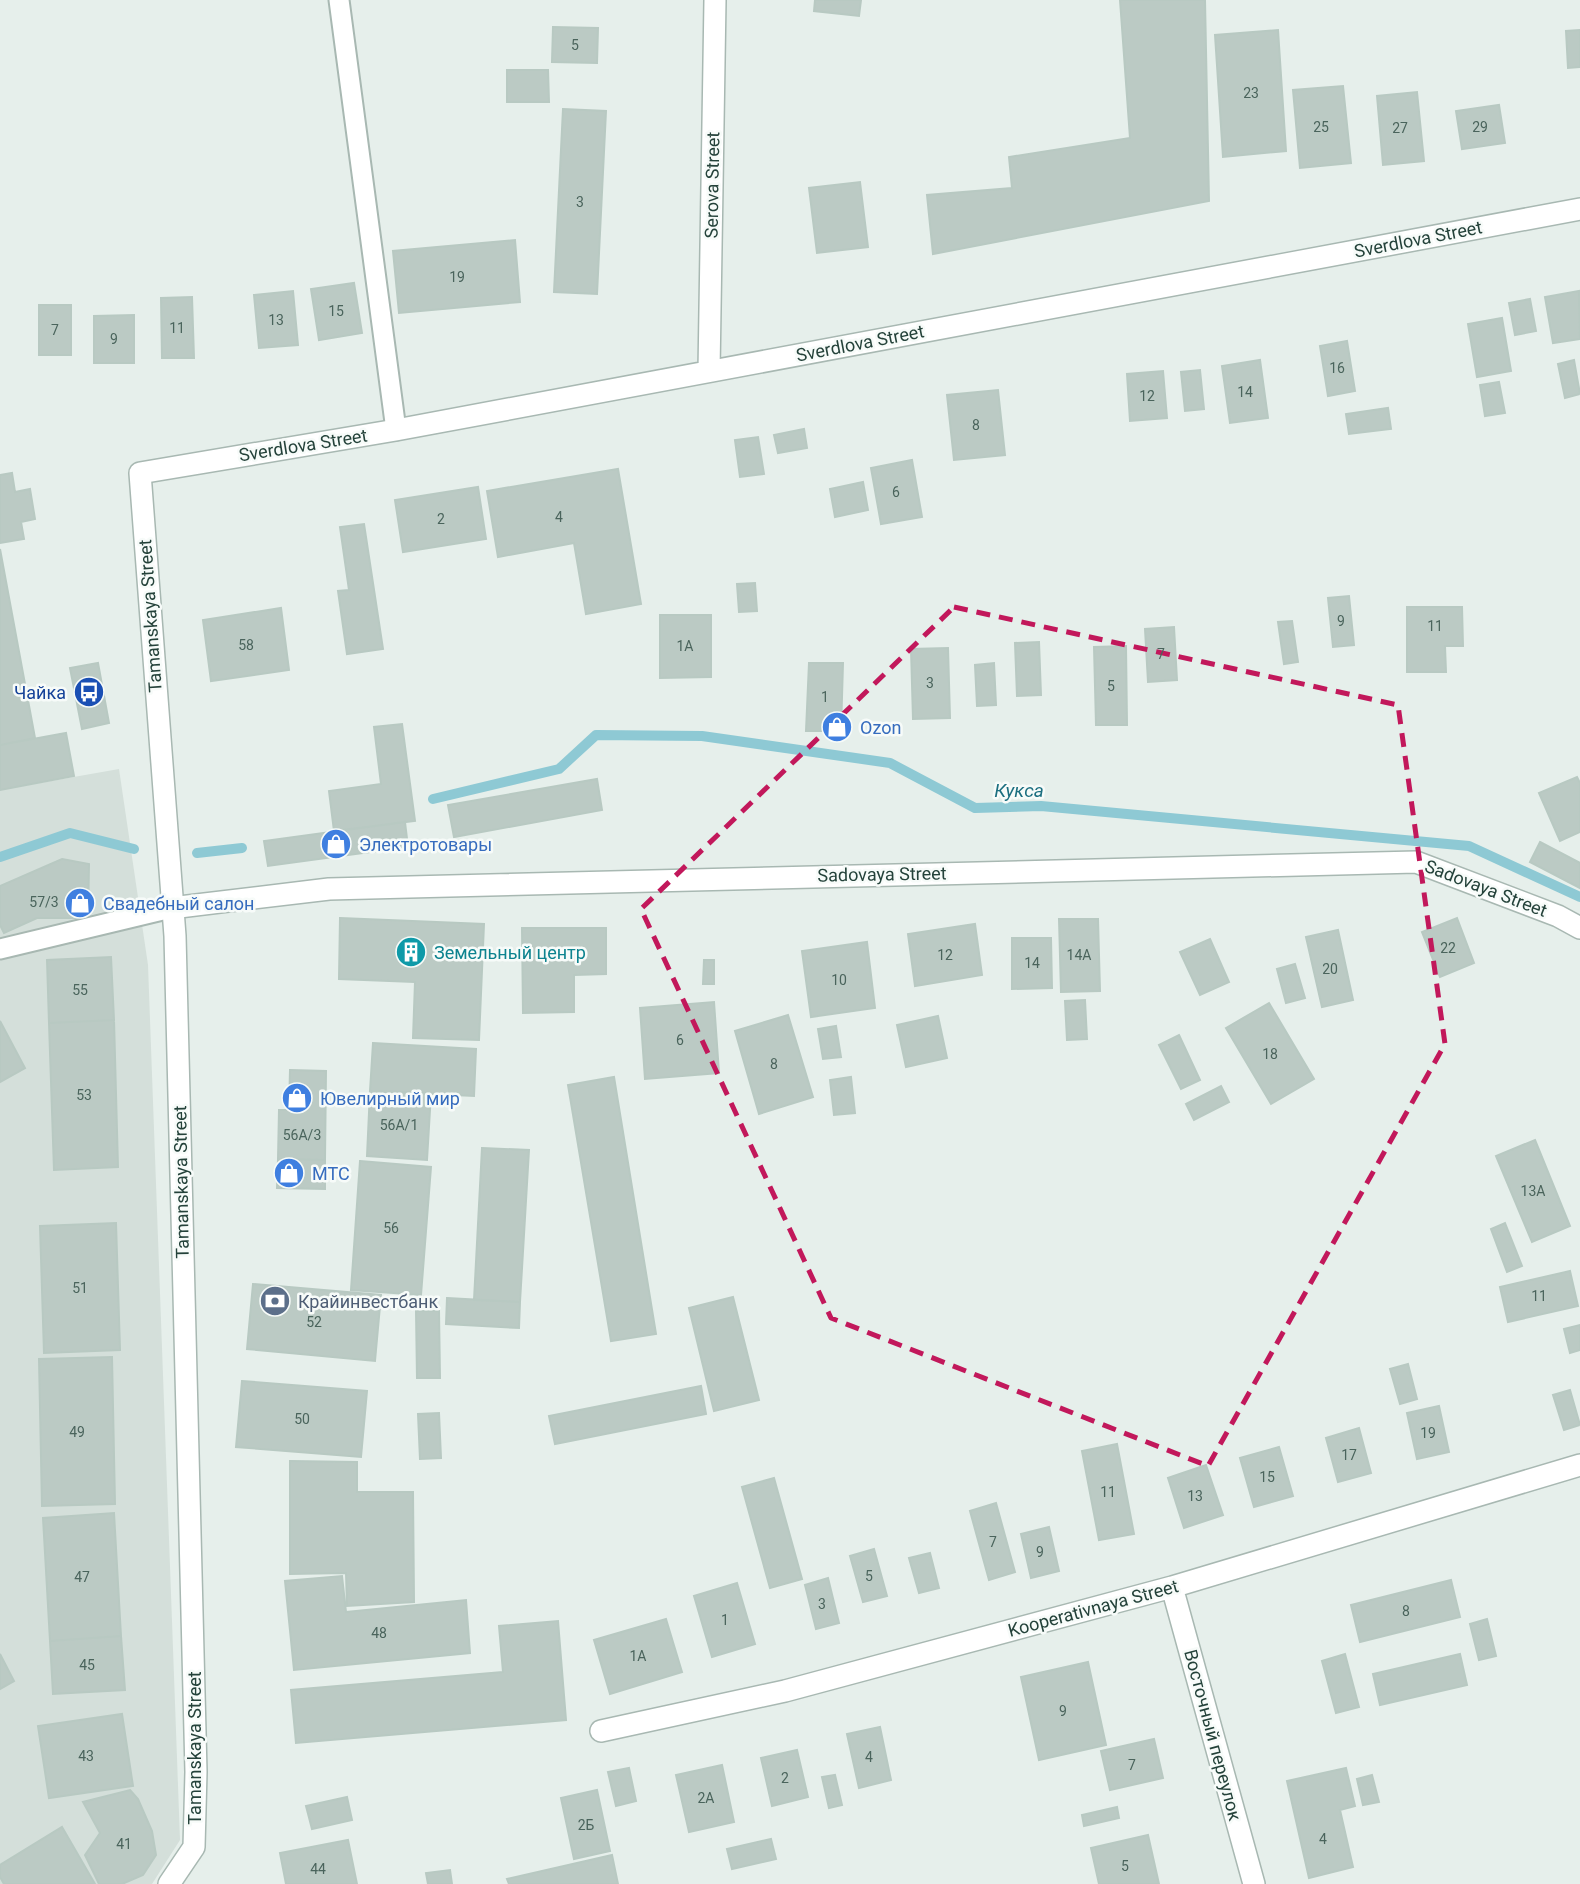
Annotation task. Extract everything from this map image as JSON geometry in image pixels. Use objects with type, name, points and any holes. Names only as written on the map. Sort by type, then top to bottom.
[{"type":"street","name":"Serova Street","points":[[709,371],[715,0]]},
{"type":"street","name":"Sverdlova Street","points":[[140,473],[396,430],[1580,209]]},
{"type":"street","name":"Tamanskaya Street","points":[[140,473],[175,936],[196,1772],[194,1847],[169,1884]]},
{"type":"street","name":"Sadovaya Street","points":[[171,908],[343,888],[1416,862],[1558,916],[1580,928]]},
{"type":"street","name":"Kooperativnaya Street","points":[[601,1731],[785,1691],[1172,1587],[1580,1465]]},
{"type":"street","name":"Восточный переулок","points":[[1172,1587],[1254,1884]]},
{"type":"lane","points":[[339,0],[396,430]]},
{"type":"lane","points":[[0,949],[171,908]]},
{"type":"highlighted area","points":[[954,607],[1398,705],[1445,1044],[1208,1466],[831,1318],[641,909]]},
{"type":"shaded area","points":[[119,769],[148,965],[180,1840],[152,1884],[0,1884],[0,790]]},
{"type":"building","points":[[815,0],[861,0],[859,16],[814,11]]},
{"type":"building","points":[[1120,0],[1205,0],[1209,201],[933,254],[927,195],[1012,188],[1009,157],[1130,138]]},
{"type":"building","points":[[553,27],[598,28],[597,63],[552,62]]},
{"type":"building","points":[[1278,30],[1286,151],[1223,157],[1215,35]]},
{"type":"building","points":[[1580,30],[1580,67],[1568,68],[1566,31]]},
{"type":"building","points":[[507,70],[548,70],[549,102],[507,102]]},
{"type":"building","points":[[1343,86],[1351,163],[1300,168],[1293,90]]},
{"type":"building","points":[[1417,92],[1424,161],[1383,165],[1377,96]]},
{"type":"building","points":[[1499,105],[1505,143],[1462,149],[1456,111]]},
{"type":"building","points":[[563,109],[606,111],[597,294],[554,292]]},
{"type":"building","points":[[860,182],[868,247],[817,253],[809,188]]},
{"type":"building","points":[[515,240],[520,302],[399,313],[393,251]]},
{"type":"building","points":[[354,283],[362,333],[319,340],[311,289]]},
{"type":"building","points":[[293,291],[298,345],[259,348],[254,295]]},
{"type":"building","points":[[1579,291],[1580,339],[1553,343],[1545,297]]},
{"type":"building","points":[[192,297],[194,358],[162,358],[161,298]]},
{"type":"building","points":[[1530,299],[1536,331],[1515,335],[1509,303]]},
{"type":"building","points":[[39,305],[71,305],[71,355],[39,355]]},
{"type":"building","points":[[134,315],[134,363],[94,363],[94,316]]},
{"type":"building","points":[[1502,318],[1511,371],[1477,377],[1468,324]]},
{"type":"building","points":[[1347,341],[1355,391],[1328,396],[1320,346]]},
{"type":"building","points":[[1260,360],[1268,418],[1230,423],[1222,366]]},
{"type":"building","points":[[1574,360],[1580,394],[1565,398],[1558,364]]},
{"type":"building","points":[[1200,370],[1204,409],[1185,411],[1181,372]]},
{"type":"building","points":[[1163,371],[1167,418],[1130,421],[1127,374]]},
{"type":"building","points":[[1499,382],[1505,413],[1485,416],[1480,385]]},
{"type":"building","points":[[998,390],[1005,455],[954,460],[947,395]]},
{"type":"building","points":[[1388,408],[1391,429],[1349,434],[1346,414]]},
{"type":"building","points":[[804,429],[807,448],[778,453],[774,435]]},
{"type":"building","points":[[758,437],[764,474],[740,477],[735,440]]},
{"type":"building","points":[[912,460],[922,517],[881,524],[871,468]]},
{"type":"building","points":[[618,469],[641,604],[586,614],[574,543],[498,557],[487,491]]},
{"type":"building","points":[[12,473],[15,492],[30,489],[35,519],[21,522],[24,539],[0,543],[0,475]]},
{"type":"building","points":[[863,482],[868,510],[835,517],[830,489]]},
{"type":"building","points":[[478,487],[486,539],[403,552],[395,500]]},
{"type":"building","points":[[364,524],[383,649],[347,654],[338,591],[349,590],[340,527]]},
{"type":"building","points":[[0,549],[35,738],[0,745]]},
{"type":"building","points":[[755,583],[757,611],[739,612],[737,584]]},
{"type":"building","points":[[1349,596],[1354,645],[1333,647],[1328,598]]},
{"type":"building","points":[[1407,607],[1462,607],[1463,646],[1445,646],[1446,672],[1407,672]]},
{"type":"building","points":[[281,608],[289,670],[211,681],[203,620]]},
{"type":"building","points":[[660,615],[711,615],[711,677],[660,678]]},
{"type":"building","points":[[1292,621],[1298,662],[1284,664],[1278,622]]},
{"type":"building","points":[[1174,627],[1177,680],[1148,682],[1145,629]]},
{"type":"building","points":[[1039,642],[1041,695],[1017,696],[1015,643]]},
{"type":"building","points":[[1126,646],[1127,725],[1096,725],[1094,647]]},
{"type":"building","points":[[948,648],[950,718],[913,719],[911,649]]},
{"type":"building","points":[[98,663],[109,723],[82,729],[70,668]]},
{"type":"building","points":[[809,663],[843,663],[841,731],[806,731]]},
{"type":"building","points":[[994,663],[996,705],[977,706],[975,665]]},
{"type":"building","points":[[402,724],[415,821],[334,831],[329,791],[381,784],[374,727]]},
{"type":"building","points":[[66,733],[74,776],[0,790],[0,745]]},
{"type":"building","points":[[1577,777],[1580,783],[1580,832],[1560,841],[1539,793]]},
{"type":"building","points":[[597,779],[602,810],[454,837],[448,805]]},
{"type":"building","name":"Электротовары","points":[[405,822],[408,847],[268,866],[264,841]]},
{"type":"building","points":[[1540,842],[1580,863],[1580,888],[1530,862]]},
{"type":"building","points":[[62,859],[89,864],[88,918],[37,918],[4,933],[0,925],[0,886]]},
{"type":"building","name":"Земельный центр","points":[[340,918],[484,924],[479,1040],[413,1038],[415,982],[339,979]]},
{"type":"building","points":[[1457,918],[1474,963],[1440,977],[1422,932]]},
{"type":"building","points":[[1059,919],[1098,919],[1100,991],[1061,992]]},
{"type":"building","points":[[975,924],[982,975],[915,986],[908,934]]},
{"type":"building","points":[[522,928],[606,928],[606,974],[574,975],[574,1012],[523,1013]]},
{"type":"building","points":[[1338,930],[1353,1000],[1322,1007],[1306,937]]},
{"type":"building","points":[[1012,938],[1051,938],[1052,988],[1012,989]]},
{"type":"building","points":[[1210,939],[1229,982],[1200,995],[1180,952]]},
{"type":"building","points":[[867,942],[875,1008],[811,1017],[802,951]]},
{"type":"building","points":[[111,957],[114,1020],[49,1023],[47,960]]},
{"type":"building","points":[[704,960],[714,960],[714,984],[703,984]]},
{"type":"building","points":[[1295,964],[1305,998],[1286,1003],[1277,969]]},
{"type":"building","points":[[1085,1000],[1087,1039],[1067,1040],[1065,1001]]},
{"type":"building","points":[[714,1002],[719,1073],[645,1079],[640,1008]]},
{"type":"building","points":[[1269,1003],[1314,1079],[1271,1104],[1226,1028]]},
{"type":"building","points":[[788,1015],[813,1097],[759,1114],[735,1031]]},
{"type":"building","points":[[938,1016],[947,1058],[906,1067],[897,1025]]},
{"type":"building","points":[[114,1020],[118,1167],[54,1170],[49,1023]]},
{"type":"building","points":[[0,1021],[25,1068],[0,1082]]},
{"type":"building","points":[[836,1026],[841,1057],[823,1059],[818,1029]]},
{"type":"building","points":[[1179,1035],[1200,1080],[1181,1089],[1159,1045]]},
{"type":"building","points":[[373,1043],[476,1049],[474,1096],[370,1091]]},
{"type":"building","points":[[290,1070],[326,1071],[325,1160],[278,1159],[279,1110],[289,1110]]},
{"type":"building","points":[[614,1077],[656,1334],[611,1341],[568,1085]]},
{"type":"building","points":[[851,1077],[855,1113],[834,1115],[830,1080]]},
{"type":"building","points":[[1221,1086],[1229,1102],[1194,1120],[1186,1104]]},
{"type":"building","points":[[370,1091],[431,1093],[427,1160],[367,1156]]},
{"type":"building","points":[[1535,1140],[1570,1226],[1532,1242],[1496,1156]]},
{"type":"building","points":[[482,1148],[529,1150],[520,1302],[474,1300]]},
{"type":"building","points":[[278,1159],[325,1160],[325,1189],[277,1188]]},
{"type":"building","points":[[360,1161],[431,1167],[421,1295],[351,1290]]},
{"type":"building","points":[[116,1223],[120,1350],[44,1353],[40,1226]]},
{"type":"building","points":[[1505,1223],[1522,1266],[1507,1272],[1491,1229]]},
{"type":"building","points":[[1570,1271],[1578,1306],[1508,1322],[1500,1287]]},
{"type":"building","points":[[253,1284],[381,1295],[375,1361],[247,1349]]},
{"type":"building","points":[[733,1297],[759,1400],[714,1411],[689,1308]]},
{"type":"building","points":[[447,1298],[520,1302],[519,1328],[446,1324]]},
{"type":"building","points":[[416,1311],[439,1311],[440,1378],[417,1378]]},
{"type":"building","points":[[1580,1325],[1580,1350],[1570,1353],[1564,1329]]},
{"type":"building","points":[[112,1357],[115,1504],[42,1506],[39,1359]]},
{"type":"building","points":[[1408,1364],[1417,1399],[1400,1404],[1390,1369]]},
{"type":"building","points":[[242,1381],[367,1391],[361,1457],[236,1447]]},
{"type":"building","points":[[701,1386],[706,1414],[555,1444],[549,1416]]},
{"type":"building","points":[[1570,1390],[1580,1425],[1564,1430],[1553,1395]]},
{"type":"building","points":[[1439,1406],[1449,1452],[1417,1459],[1407,1413]]},
{"type":"building","points":[[439,1413],[441,1458],[420,1459],[418,1414]]},
{"type":"building","points":[[1359,1428],[1371,1473],[1338,1482],[1326,1438]]},
{"type":"building","points":[[1117,1444],[1134,1534],[1099,1540],[1082,1451]]},
{"type":"building","points":[[1279,1447],[1293,1496],[1254,1507],[1240,1458]]},
{"type":"building","points":[[290,1461],[357,1462],[357,1492],[413,1492],[414,1602],[347,1606],[346,1573],[290,1574]]},
{"type":"building","points":[[1206,1465],[1223,1515],[1184,1528],[1168,1478]]},
{"type":"building","points":[[774,1478],[802,1579],[770,1588],[742,1487]]},
{"type":"building","points":[[996,1503],[1015,1572],[989,1580],[970,1511]]},
{"type":"building","points":[[114,1513],[121,1636],[50,1641],[43,1518]]},
{"type":"building","points":[[1049,1527],[1059,1571],[1031,1578],[1021,1534]]},
{"type":"building","points":[[874,1549],[887,1596],[863,1602],[850,1556]]},
{"type":"building","points":[[930,1553],[939,1588],[919,1593],[909,1558]]},
{"type":"building","points":[[342,1576],[346,1612],[466,1600],[470,1653],[294,1670],[285,1581]]},
{"type":"building","points":[[828,1578],[839,1623],[816,1629],[805,1585]]},
{"type":"building","points":[[1451,1580],[1460,1617],[1360,1642],[1351,1605]]},
{"type":"building","points":[[737,1583],[755,1644],[712,1657],[694,1596]]},
{"type":"building","points":[[666,1619],[682,1672],[610,1694],[594,1640]]},
{"type":"building","points":[[1487,1619],[1496,1656],[1479,1660],[1470,1624]]},
{"type":"building","points":[[558,1621],[566,1720],[296,1743],[291,1690],[503,1672],[499,1626]]},
{"type":"building","points":[[121,1636],[125,1690],[53,1694],[50,1641]]},
{"type":"building","points":[[0,1654],[14,1681],[0,1689]]},
{"type":"building","points":[[1345,1654],[1359,1707],[1336,1713],[1322,1661]]},
{"type":"building","points":[[1460,1654],[1467,1685],[1380,1705],[1373,1674]]},
{"type":"building","points":[[1088,1662],[1106,1745],[1039,1760],[1021,1677]]},
{"type":"building","points":[[122,1714],[133,1786],[49,1798],[38,1726]]},
{"type":"building","points":[[880,1727],[891,1780],[859,1788],[847,1734]]},
{"type":"building","points":[[1154,1739],[1163,1778],[1110,1790],[1101,1751]]},
{"type":"building","points":[[797,1750],[808,1797],[772,1806],[761,1758]]},
{"type":"building","points":[[722,1765],[734,1822],[689,1832],[676,1775]]},
{"type":"building","points":[[629,1768],[636,1801],[616,1806],[608,1772]]},
{"type":"building","points":[[1346,1768],[1355,1806],[1340,1810],[1353,1867],[1309,1878],[1287,1781]]},
{"type":"building","points":[[835,1775],[842,1805],[829,1808],[822,1777]]},
{"type":"building","points":[[1372,1775],[1379,1802],[1363,1805],[1357,1779]]},
{"type":"building","points":[[130,1790],[138,1799],[152,1831],[156,1855],[143,1875],[122,1884],[99,1884],[85,1855],[100,1833],[83,1802]]},
{"type":"building","points":[[597,1790],[610,1851],[574,1859],[561,1798]]},
{"type":"building","points":[[347,1797],[352,1820],[312,1829],[306,1806]]},
{"type":"building","points":[[1117,1807],[1119,1818],[1084,1826],[1082,1815]]},
{"type":"building","points":[[62,1827],[95,1884],[4,1884],[0,1877],[0,1865]]},
{"type":"building","points":[[1148,1835],[1159,1884],[1099,1884],[1091,1848]]},
{"type":"building","points":[[771,1839],[776,1859],[732,1869],[727,1849]]},
{"type":"building","points":[[348,1840],[357,1884],[286,1884],[280,1853]]},
{"type":"building","points":[[612,1855],[618,1884],[509,1884],[507,1879]]},
{"type":"building","points":[[450,1870],[452,1884],[428,1884],[426,1873]]},
{"type":"waterway","name":"Кукса","points":[[433,799],[559,769],[596,735],[702,736],[890,763],[975,808],[1041,806],[1469,846],[1580,897]]},
{"type":"waterway","name":"Кукса","points":[[0,857],[70,833],[134,849]]},
{"type":"waterway","name":"Кукса","points":[[197,853],[242,848]]},
{"type":"place","name":"Чайка","points":[[89,692]]},
{"type":"place","name":"Ozon","points":[[837,727]]},
{"type":"place","name":"Электротовары","points":[[336,844]]},
{"type":"place","name":"Свадебный салон","points":[[80,903]]},
{"type":"place","name":"Земельный центр","points":[[411,952]]},
{"type":"place","name":"Ювелирный мир","points":[[297,1098]]},
{"type":"place","name":"МТС","points":[[289,1173]]},
{"type":"place","name":"Крайинвестбанк","points":[[275,1301]]}]
